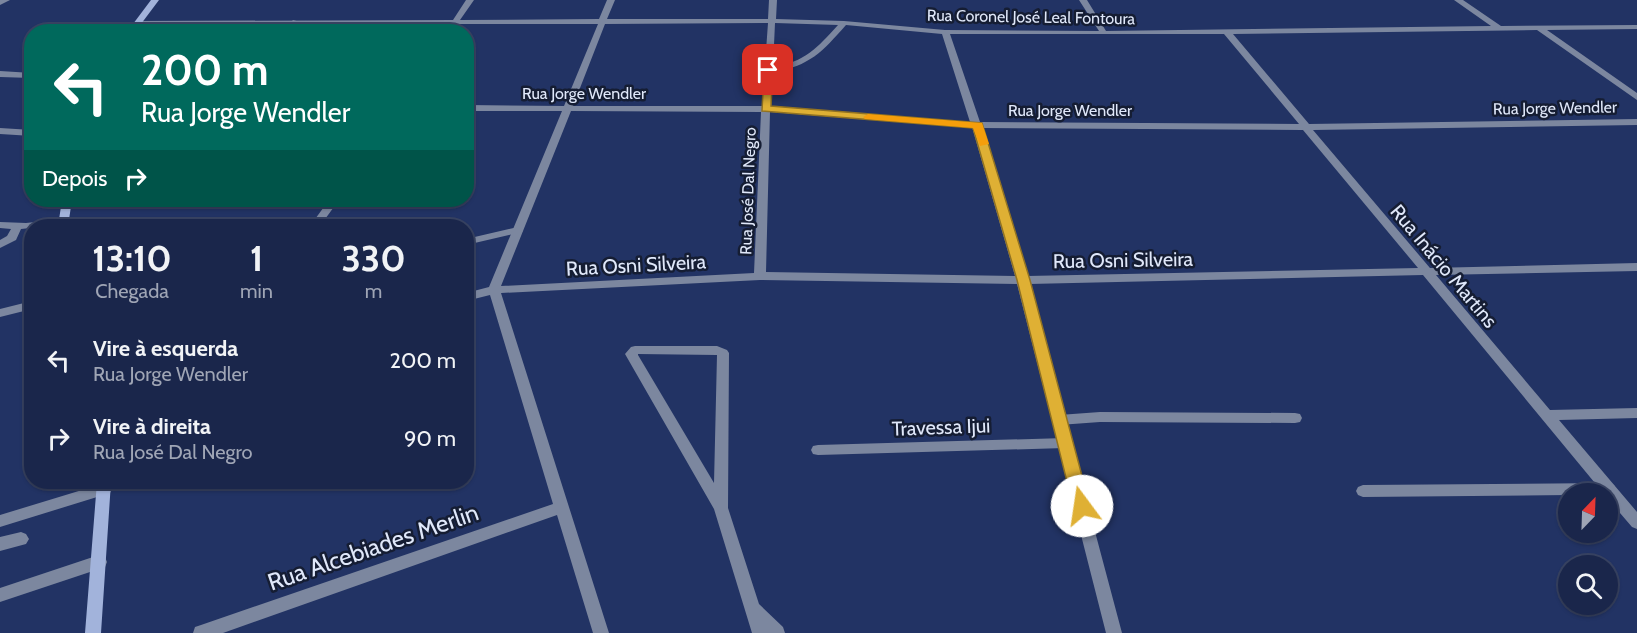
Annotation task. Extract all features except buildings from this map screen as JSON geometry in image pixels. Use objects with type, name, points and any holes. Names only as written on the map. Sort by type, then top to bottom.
[{"type":"main road","points":[[137,23],[156,0]]},
{"type":"main road","points":[[93,633],[104,489]]},
{"type":"street","points":[[0,3],[6,0]]},
{"type":"street","points":[[455,22],[470,0]]},
{"type":"street","points":[[601,633],[494,291],[612,0]]},
{"type":"street","name":"Rua José Dal Negro","points":[[760,276],[766,109],[773,0]]},
{"type":"street","points":[[1083,0],[1104,33]]},
{"type":"street","points":[[1458,0],[1498,28]]},
{"type":"street","name":"Rua Coronel José Leal Fontoura","points":[[137,23],[772,21],[844,23],[945,32],[1104,33],[1637,27]]},
{"type":"street","points":[[768,70],[795,67],[805,63],[844,23]]},
{"type":"street","points":[[1539,28],[1637,97]]},
{"type":"street","name":"Rua Inácio Martins","points":[[1226,31],[1604,483]]},
{"type":"street","points":[[945,32],[978,125],[1023,280],[1114,633]]},
{"type":"street","points":[[0,74],[24,76]]},
{"type":"street","name":"Rua Jorge Wendler","points":[[474,108],[766,109],[978,125],[1304,127],[1637,122]]},
{"type":"street","points":[[0,131],[24,132]]},
{"type":"street","points":[[0,225],[24,226]]},
{"type":"street","points":[[0,245],[12,238],[17,226]]},
{"type":"street","points":[[474,240],[518,230]]},
{"type":"street","name":"Rua Osni Silveira","points":[[474,295],[494,291],[760,276],[1023,280],[1637,267]]},
{"type":"street","points":[[0,313],[24,307]]},
{"type":"street","points":[[721,508],[723,353],[717,350],[635,350],[631,354],[721,508],[760,633]]},
{"type":"street","points":[[1546,415],[1637,413]]},
{"type":"street","points":[[1059,420],[1100,417],[1295,418]]},
{"type":"street","name":"Travessa Ijui","points":[[818,450],[1065,443]]},
{"type":"street","points":[[0,521],[92,489]]},
{"type":"street","points":[[1363,491],[1558,489]]},
{"type":"street","name":"Rua Inácio Martins","points":[[1618,500],[1637,523]]},
{"type":"street","name":"Rua Alcebiades Merlin","points":[[201,633],[561,507]]},
{"type":"street","points":[[0,544],[21,539]]},
{"type":"street","points":[[0,595],[99,562]]},
{"type":"street","points":[[752,607],[777,633]]},
{"type":"slow traffic","points":[[868,117],[978,125],[983,144]]},
{"type":"route","points":[[768,70],[766,109],[978,125],[1023,280],[1082,506]]}]
